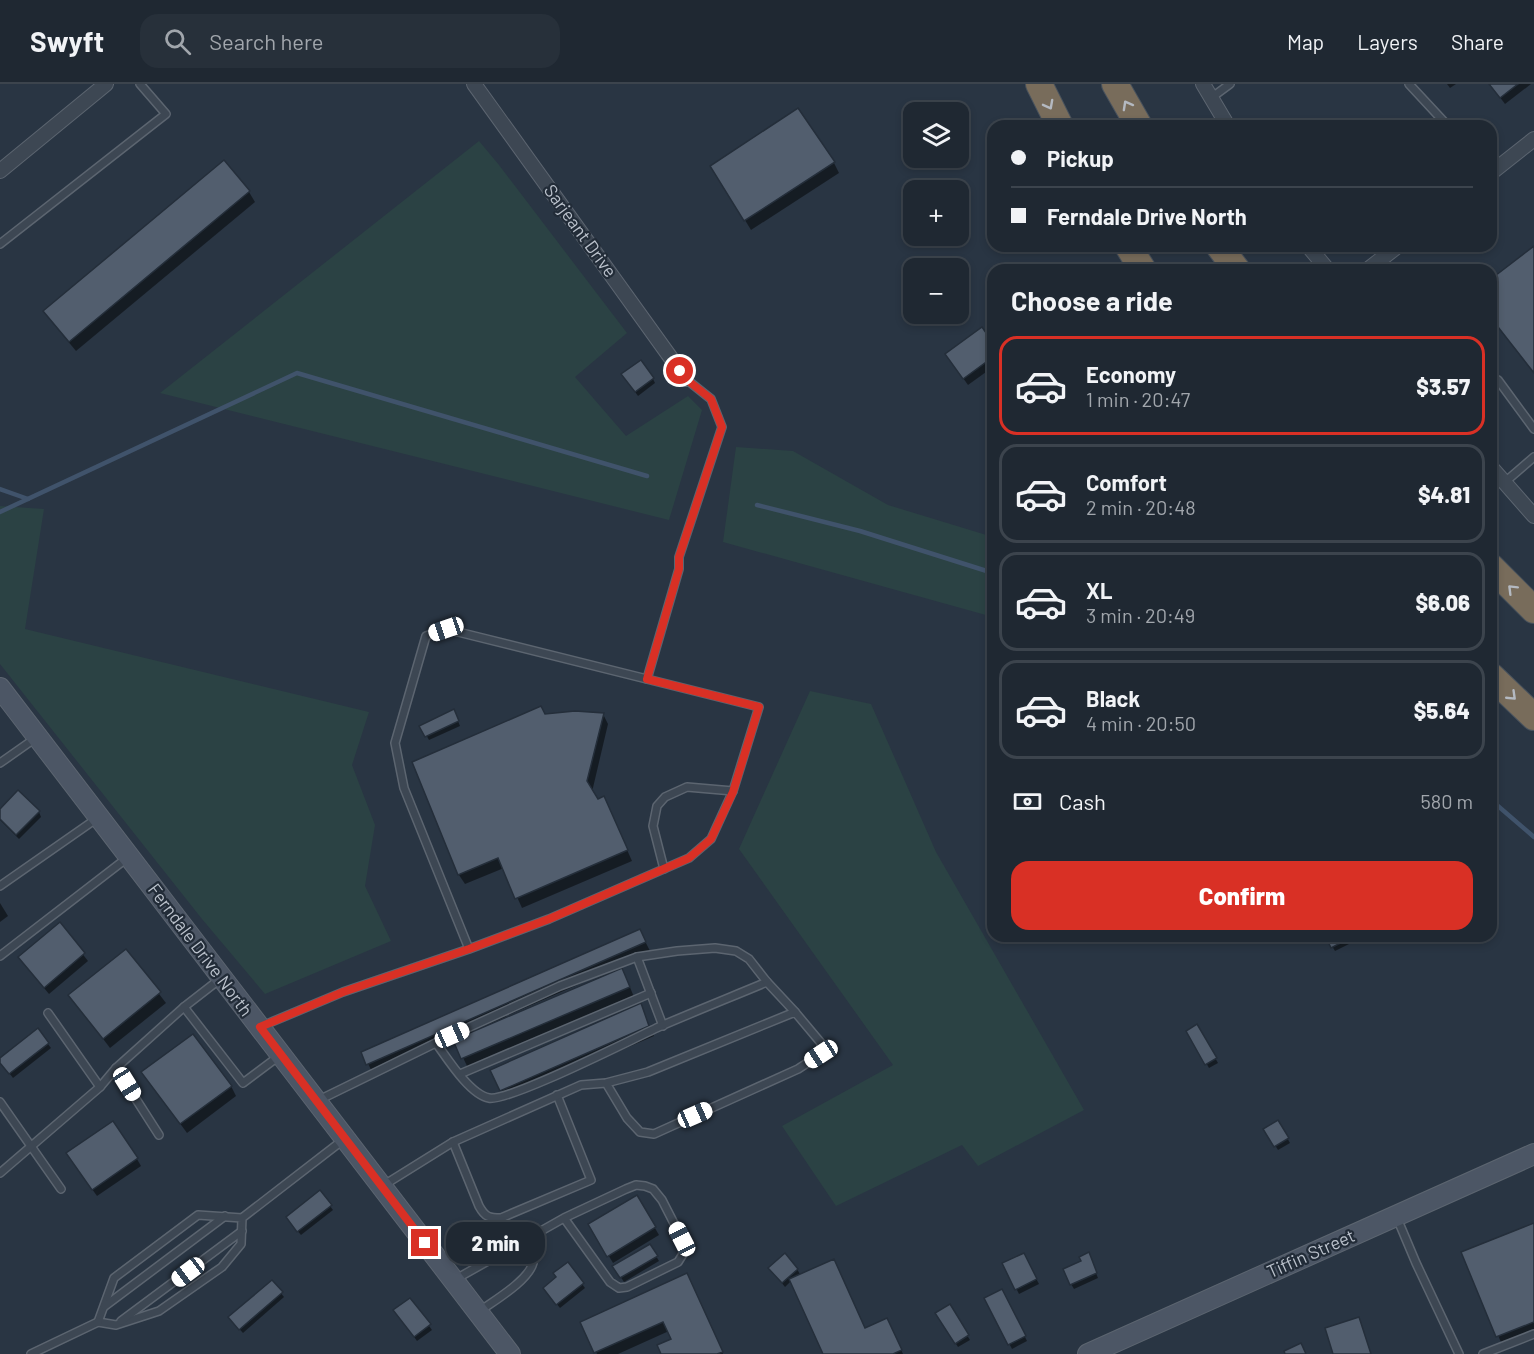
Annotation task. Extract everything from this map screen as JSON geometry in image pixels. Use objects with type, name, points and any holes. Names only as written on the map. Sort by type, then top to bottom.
[{"type":"highway","points":[[1039,84],[1057,120]]},
{"type":"highway","points":[[1115,84],[1136,120]]},
{"type":"highway","points":[[1497,573],[1534,610]]},
{"type":"highway","points":[[1497,682],[1534,717]]},
{"type":"main road","name":"Ferndale Drive North","points":[[0,688],[220,979],[281,1054],[510,1354]]},
{"type":"main road","name":"Tiffin Street","points":[[1088,1354],[1534,1154]]},
{"type":"street","points":[[0,171],[106,84]]},
{"type":"street","name":"Sarjeant Drive","points":[[474,84],[686,379]]},
{"type":"street","points":[[1203,84],[1224,120]]},
{"type":"street","points":[[1497,165],[1534,139]]},
{"type":"street","points":[[1313,252],[1323,264]]},
{"type":"street","points":[[1375,264],[1390,252]]},
{"type":"street","points":[[1497,474],[1534,516]]},
{"type":"lane","points":[[0,244],[166,114],[140,84]]},
{"type":"lane","points":[[1211,98],[1230,84]]},
{"type":"lane","points":[[1409,84],[1440,120]]},
{"type":"lane","points":[[647,679],[679,569],[679,557],[722,427],[711,399],[686,379]]},
{"type":"lane","points":[[1498,380],[1534,429]]},
{"type":"lane","points":[[1505,483],[1534,457]]},
{"type":"lane","points":[[260,1027],[343,992],[469,949],[549,919],[689,858],[711,839],[733,792],[759,707],[446,629],[426,636],[395,743],[404,788],[469,949]]},
{"type":"lane","points":[[0,763],[38,736]]},
{"type":"lane","points":[[664,869],[653,826],[657,806],[665,796],[687,787],[733,792]]},
{"type":"lane","points":[[0,886],[99,817]]},
{"type":"lane","points":[[0,956],[129,856]]},
{"type":"lane","points":[[316,1101],[560,986],[638,957],[677,951],[715,948],[736,951],[749,958],[766,982],[821,1043],[821,1054],[798,1069],[654,1134],[640,1132],[627,1118],[606,1083]]},
{"type":"lane","points":[[638,957],[663,1026]]},
{"type":"lane","points":[[0,1173],[100,1087],[116,1068],[184,1007],[220,979]]},
{"type":"lane","points":[[436,1043],[476,1092],[489,1098],[500,1097],[534,1085],[766,982]]},
{"type":"lane","points":[[460,1074],[651,993]]},
{"type":"lane","points":[[184,1007],[243,1083],[281,1054]]},
{"type":"lane","points":[[382,1186],[453,1142],[557,1095],[581,1085],[606,1083],[648,1072],[795,1012]]},
{"type":"lane","points":[[48,1013],[100,1087]]},
{"type":"lane","points":[[116,1068],[159,1135]]},
{"type":"lane","points":[[453,1142],[479,1206],[484,1215],[490,1218],[501,1218],[591,1180],[557,1095]]},
{"type":"lane","points":[[0,1102],[61,1189]]},
{"type":"lane","points":[[98,1322],[114,1278],[198,1215],[242,1218],[345,1138]]},
{"type":"lane","points":[[453,1280],[532,1234],[564,1218],[636,1185],[653,1189],[662,1200],[682,1239],[683,1254],[678,1262],[627,1287],[619,1288],[610,1282],[564,1218]]},
{"type":"lane","points":[[103,1308],[225,1216]]},
{"type":"lane","points":[[1396,1216],[1459,1354]]},
{"type":"lane","points":[[31,1354],[98,1322],[116,1325],[159,1311],[222,1267],[241,1244],[242,1218]]},
{"type":"lane","points":[[116,1325],[242,1231]]},
{"type":"lane","points":[[478,1312],[530,1272],[534,1262],[532,1234]]},
{"type":"lane","points":[[1483,1354],[1534,1334]]},
{"type":"green space","points":[[479,141],[627,333],[575,377],[626,436],[688,396],[702,410],[669,520],[160,393]]},
{"type":"green space","points":[[736,447],[793,451],[888,505],[987,535],[987,615],[723,542]]},
{"type":"green space","points":[[0,506],[44,509],[25,629],[369,712],[352,765],[375,825],[365,886],[391,941],[265,994],[202,919],[0,664]]},
{"type":"green space","points":[[810,691],[871,704],[936,852],[1084,1110],[978,1166],[962,1145],[836,1206],[782,1126],[893,1065],[739,849]]},
{"type":"building","points":[[1489,84],[1518,84],[1500,98]]},
{"type":"building","points":[[798,108],[835,162],[744,221],[710,166]]},
{"type":"building","points":[[224,160],[250,191],[69,342],[43,311]]},
{"type":"building","points":[[1534,246],[1534,373],[1497,326],[1497,274]]},
{"type":"building","points":[[982,327],[987,334],[987,361],[963,379],[945,354]]},
{"type":"building","points":[[641,360],[654,378],[635,392],[621,374]]},
{"type":"building","points":[[541,706],[545,714],[575,711],[604,713],[587,781],[598,799],[604,796],[628,850],[515,899],[498,858],[458,875],[412,762]]},
{"type":"building","points":[[454,709],[459,721],[425,737],[419,726]]},
{"type":"building","points":[[18,790],[40,811],[16,835],[0,819],[0,809]]},
{"type":"building","points":[[60,922],[85,953],[44,988],[18,957]]},
{"type":"building","points":[[640,929],[646,942],[366,1065],[361,1052]]},
{"type":"building","points":[[1328,942],[1342,942],[1331,948]]},
{"type":"building","points":[[126,949],[161,992],[103,1039],[68,995]]},
{"type":"building","points":[[622,968],[630,987],[461,1059],[453,1040]]},
{"type":"building","points":[[641,1003],[649,1026],[500,1091],[490,1070]]},
{"type":"building","points":[[1197,1024],[1217,1058],[1205,1065],[1186,1031]]},
{"type":"building","points":[[38,1028],[49,1043],[9,1074],[0,1063],[0,1058]]},
{"type":"building","points":[[193,1034],[232,1086],[180,1124],[141,1072]]},
{"type":"building","points":[[1278,1120],[1289,1138],[1274,1147],[1263,1129]]},
{"type":"building","points":[[113,1121],[138,1158],[92,1190],[66,1153]]},
{"type":"building","points":[[320,1190],[332,1205],[297,1232],[286,1217]]},
{"type":"building","points":[[637,1195],[656,1227],[607,1257],[588,1224]]},
{"type":"building","points":[[1534,1223],[1534,1322],[1496,1337],[1461,1252]]},
{"type":"building","points":[[650,1244],[658,1256],[620,1278],[612,1266]]},
{"type":"building","points":[[1089,1252],[1097,1273],[1070,1285],[1063,1269],[1081,1261],[1079,1257]]},
{"type":"building","points":[[785,1253],[798,1269],[782,1283],[768,1268]]},
{"type":"building","points":[[1024,1253],[1037,1279],[1015,1290],[1002,1263]]},
{"type":"building","points":[[834,1259],[865,1328],[887,1318],[902,1350],[893,1354],[823,1354],[789,1279]]},
{"type":"building","points":[[568,1262],[584,1283],[556,1305],[543,1288],[556,1277],[553,1273]]},
{"type":"building","points":[[687,1273],[723,1352],[717,1354],[661,1354],[657,1345],[671,1339],[663,1322],[594,1353],[580,1322]]},
{"type":"building","points":[[272,1280],[283,1292],[239,1330],[228,1317]]},
{"type":"building","points":[[1002,1289],[1026,1336],[1008,1345],[984,1298]]},
{"type":"building","points":[[410,1298],[431,1324],[414,1337],[393,1310]]},
{"type":"building","points":[[950,1304],[969,1335],[955,1344],[935,1313]]},
{"type":"building","points":[[1359,1317],[1371,1354],[1333,1354],[1325,1328]]},
{"type":"building","points":[[1301,1343],[1306,1354],[1285,1354],[1284,1351]]},
{"type":"waterway","points":[[0,512],[297,373],[647,476]]},
{"type":"waterway","points":[[0,489],[28,499]]},
{"type":"waterway","points":[[757,505],[860,531],[987,571]]},
{"type":"waterway","points":[[1497,805],[1534,837]]},
{"type":"route","points":[[425,1243],[260,1027],[343,992],[549,919],[689,858],[711,839],[733,792],[759,707],[647,679],[679,569],[679,557],[722,427],[711,399],[686,379],[680,371]]}]
